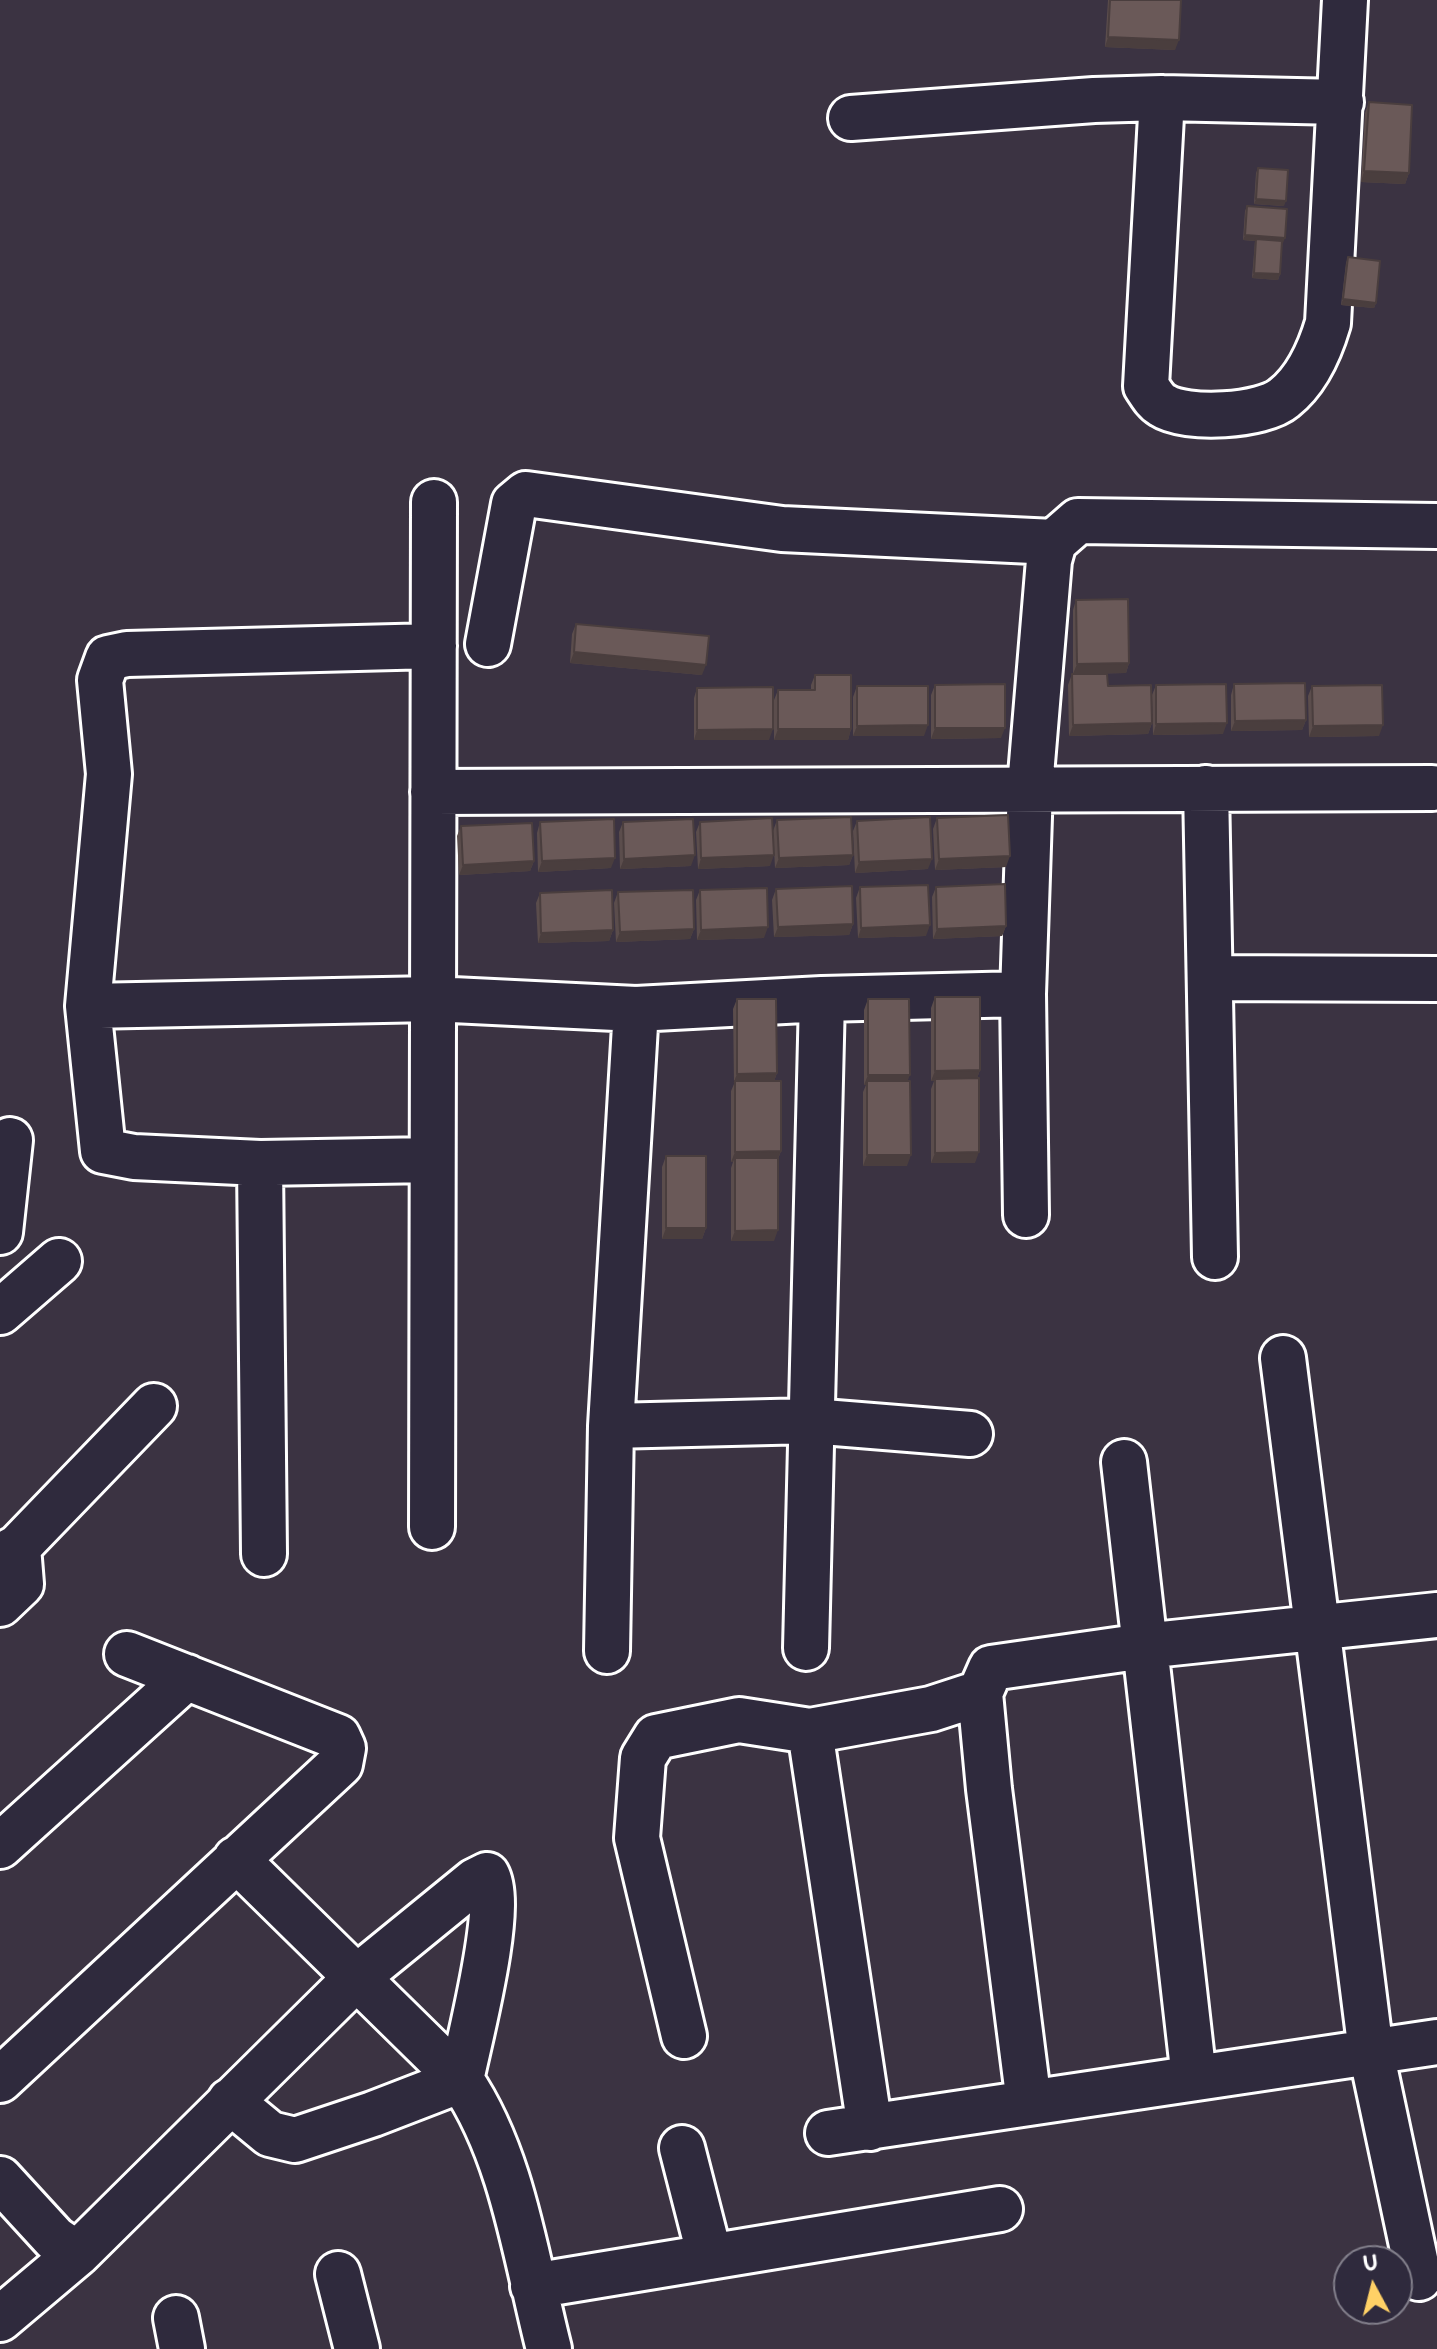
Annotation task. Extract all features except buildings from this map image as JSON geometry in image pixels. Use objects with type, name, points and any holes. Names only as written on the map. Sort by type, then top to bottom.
[{"type":"street","points":[[1162,98],[1146,386],[1162,406],[1176,411],[1216,415],[1257,410],[1283,399],[1311,365],[1328,323],[1345,0]]},
{"type":"street","points":[[851,118],[1094,100],[1162,98],[1341,102]]},
{"type":"street","points":[[488,644],[514,504],[526,494],[782,529],[1054,542]]},
{"type":"street","points":[[432,1527],[434,502]]},
{"type":"street","points":[[1026,1215],[1023,994],[1030,787],[1049,560],[1054,542],[1073,524],[1083,520],[1437,526]]},
{"type":"street","points":[[432,1160],[260,1163],[134,1157],[103,1151],[88,1006],[109,774],[100,680],[108,658],[127,654],[434,646]]},
{"type":"street","points":[[433,792],[1030,787],[1432,788]]},
{"type":"street","points":[[1206,788],[1215,1257]]},
{"type":"street","points":[[1210,978],[1437,979]]},
{"type":"street","points":[[88,1006],[432,999],[636,1009],[822,999],[1023,994]]},
{"type":"street","points":[[806,1648],[822,999]]},
{"type":"street","points":[[607,1651],[611,1426],[636,1009]]},
{"type":"street","points":[[0,1232],[10,1140]]},
{"type":"street","points":[[260,1163],[264,1554]]},
{"type":"street","points":[[0,1312],[33,1268]]},
{"type":"street","points":[[1283,1358],[1371,2052],[1420,2202],[1419,2278]]},
{"type":"street","points":[[0,1604],[21,1584],[9,1552],[154,1406]]},
{"type":"street","points":[[611,1426],[811,1421],[970,1434]]},
{"type":"street","points":[[1124,1462],[1194,2078]]},
{"type":"street","points":[[1029,2103],[989,1789],[980,1693],[991,1668],[1144,1646],[1437,1615]]},
{"type":"street","points":[[0,2080],[340,1764],[343,1748],[338,1737],[127,1654]]},
{"type":"street","points":[[0,1846],[187,1677]]},
{"type":"street","points":[[684,2036],[637,1838],[643,1758],[656,1737],[739,1720],[810,1731],[931,1709],[980,1693]]},
{"type":"street","points":[[810,1731],[849,2130],[1437,2042]]},
{"type":"street","points":[[236,1859],[461,2080],[475,2101],[494,2139],[549,2349]]},
{"type":"street","points":[[0,2319],[77,2254],[356,1978],[475,1881],[487,1875],[492,1884],[492,1922],[461,2080]]},
{"type":"street","points":[[230,2101],[270,2134],[295,2140],[461,2080]]},
{"type":"street","points":[[682,2148],[710,2257]]},
{"type":"street","points":[[0,2179],[55,2239],[77,2254]]},
{"type":"street","points":[[533,2286],[1000,2209]]},
{"type":"street","points":[[338,2274],[357,2349]]}]
